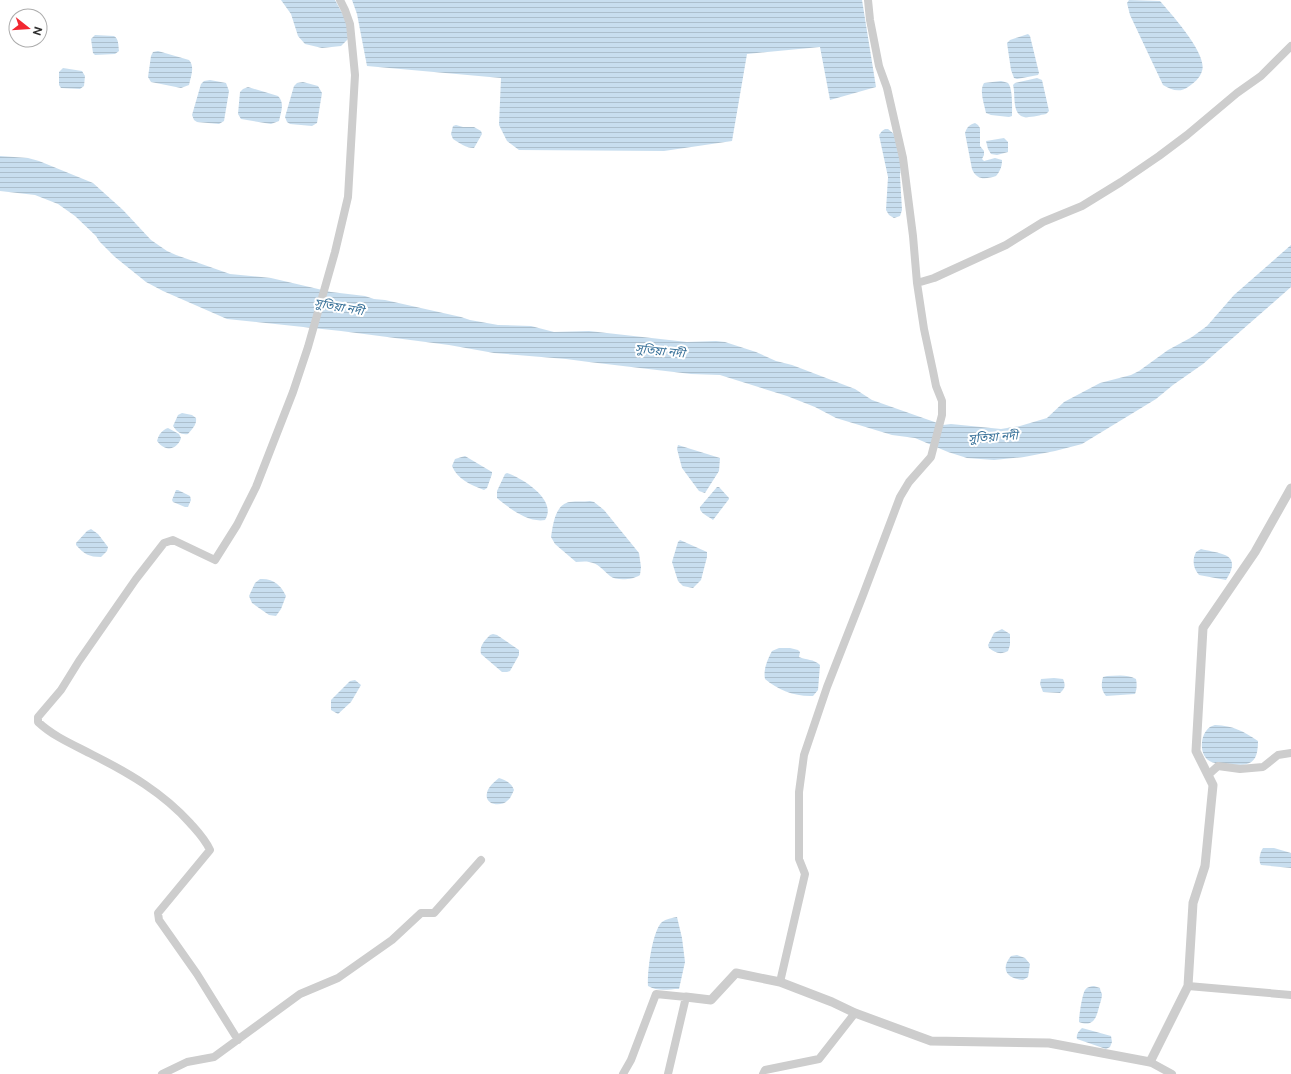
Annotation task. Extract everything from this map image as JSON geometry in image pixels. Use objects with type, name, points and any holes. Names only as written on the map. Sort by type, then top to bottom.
[{"type":"street","points":[[238,1040],[197,974],[159,920],[158,913],[210,850],[205,840],[178,810],[153,790],[124,771],[49,732],[38,722],[38,717],[61,690],[122,598],[164,544],[173,540],[215,560],[237,525],[256,487],[293,392],[308,347],[335,252],[348,197],[355,75],[350,24],[346,10],[340,0]]},
{"type":"street","points":[[780,982],[805,874],[799,859],[799,792],[804,755],[827,687],[900,497],[909,482],[931,457],[942,416],[942,401],[936,386],[933,372],[924,329],[917,283],[913,236],[903,158],[887,88],[879,66],[870,20],[868,0]]},
{"type":"street","points":[[917,283],[934,278],[1006,245],[1043,222],[1082,206],[1122,182],[1187,135],[1237,93],[1261,76],[1291,46]]},
{"type":"street","points":[[1150,1062],[1188,986],[1193,903],[1205,866],[1213,785],[1196,751],[1203,628],[1255,552],[1291,488]]},
{"type":"street","points":[[1208,775],[1218,766],[1240,769],[1263,767],[1278,755],[1291,753]]},
{"type":"street","points":[[162,1074],[187,1062],[214,1056],[300,994],[338,978],[392,940],[421,914],[434,913],[480,860]]},
{"type":"street","points":[[623,1074],[631,1060],[656,994],[711,1000],[736,973],[780,982],[832,1002],[855,1013],[931,1041],[1049,1043],[1150,1062],[1172,1074]]},
{"type":"street","points":[[1188,986],[1291,995]]},
{"type":"street","points":[[668,1074],[686,997]]},
{"type":"street","points":[[763,1074],[765,1070],[819,1059],[855,1013]]},
{"type":"water","points":[[281,0],[335,0],[347,22],[348,39],[341,46],[322,48],[305,44],[298,36],[291,14]]},
{"type":"water","points":[[352,0],[862,0],[876,87],[830,100],[820,47],[747,54],[732,141],[664,151],[519,150],[507,141],[499,125],[501,78],[367,66],[357,14]]},
{"type":"water","points":[[1129,0],[1160,1],[1180,24],[1194,45],[1200,55],[1202,71],[1200,76],[1185,89],[1172,89],[1163,85],[1130,15],[1127,3]]},
{"type":"water","points":[[1028,34],[1030,36],[1039,73],[1038,75],[1017,79],[1014,78],[1011,70],[1007,43],[1010,40]]},
{"type":"water","points":[[95,35],[116,37],[118,40],[119,51],[115,54],[95,55],[93,53],[91,39]]},
{"type":"water","points":[[158,51],[189,60],[192,69],[189,85],[181,88],[151,82],[148,77],[151,56],[153,52]]},
{"type":"water","points":[[63,68],[82,71],[85,76],[84,86],[80,89],[61,88],[59,85],[59,72]]},
{"type":"water","points":[[1037,78],[1042,80],[1049,111],[1046,114],[1024,117],[1017,112],[1013,85],[1015,83]]},
{"type":"water","points":[[210,80],[226,83],[229,91],[224,121],[219,124],[197,122],[194,120],[192,115],[201,84],[204,81]]},
{"type":"water","points":[[1001,81],[1008,83],[1011,89],[1012,116],[1009,117],[986,113],[983,101],[982,90],[984,83]]},
{"type":"water","points":[[303,82],[318,86],[322,93],[317,123],[312,126],[290,124],[287,122],[285,117],[294,86],[297,83]]},
{"type":"water","points":[[248,87],[278,96],[282,105],[279,121],[271,124],[241,119],[238,114],[240,92]]},
{"type":"water","points":[[975,123],[980,128],[980,146],[984,151],[982,159],[984,161],[995,158],[1002,160],[1002,165],[996,176],[982,178],[976,176],[972,169],[965,133],[968,126]]},
{"type":"water","points":[[456,125],[463,127],[474,127],[481,131],[482,134],[474,148],[460,144],[453,139],[451,134],[453,126]]},
{"type":"water","points":[[885,129],[888,129],[894,134],[901,165],[900,176],[902,210],[900,216],[894,218],[889,215],[886,210],[888,177],[879,135]]},
{"type":"water","points":[[1004,138],[1008,142],[1008,152],[997,155],[991,154],[986,141]]},
{"type":"water","name":"সুতিয়া নদী","points":[[0,156],[28,158],[39,161],[93,183],[123,210],[151,240],[167,251],[230,274],[271,278],[331,292],[385,300],[498,325],[531,326],[554,332],[589,331],[687,342],[725,342],[756,352],[776,361],[792,365],[855,389],[872,400],[943,425],[951,424],[1001,429],[1020,426],[1047,418],[1064,402],[1100,383],[1131,375],[1139,371],[1168,350],[1192,337],[1207,326],[1234,295],[1291,245],[1291,287],[1203,364],[1156,399],[1082,444],[1024,457],[994,460],[967,458],[948,452],[915,438],[892,435],[836,418],[815,407],[787,396],[720,375],[691,374],[566,359],[494,353],[449,345],[341,331],[227,319],[146,282],[115,257],[75,216],[58,204],[35,195],[0,191]]},
{"type":"water","points":[[182,413],[192,415],[196,418],[193,429],[188,434],[179,433],[173,426],[178,415]]},
{"type":"water","points":[[168,428],[179,434],[181,438],[176,446],[165,448],[157,441],[161,433]]},
{"type":"water","points":[[678,445],[720,458],[719,471],[705,493],[699,491],[682,468],[677,449]]},
{"type":"water","points":[[465,456],[492,472],[487,488],[484,490],[465,481],[454,471],[452,466],[455,459]]},
{"type":"water","points":[[507,473],[529,485],[543,498],[547,505],[548,512],[545,520],[532,519],[519,514],[497,498],[497,491],[505,474]]},
{"type":"water","points":[[717,487],[719,487],[729,499],[713,520],[702,513],[700,507]]},
{"type":"water","points":[[176,490],[190,496],[191,500],[188,507],[173,502],[172,500]]},
{"type":"water","points":[[570,502],[594,502],[604,510],[639,553],[641,567],[640,575],[637,577],[625,579],[613,578],[595,564],[576,562],[555,544],[551,537],[554,521],[561,507]]},
{"type":"water","points":[[91,529],[98,534],[108,547],[107,551],[101,557],[87,554],[76,545],[76,543],[87,531]]},
{"type":"water","points":[[680,540],[707,552],[701,580],[693,588],[683,586],[678,581],[672,562]]},
{"type":"water","points":[[1201,549],[1222,554],[1231,560],[1231,571],[1226,580],[1199,575],[1195,570],[1194,561],[1196,552]]},
{"type":"water","points":[[260,579],[273,581],[282,589],[286,596],[281,609],[276,616],[269,615],[252,603],[249,596],[255,583]]},
{"type":"water","points":[[1002,629],[1010,634],[1010,645],[1008,651],[998,653],[989,648],[988,645],[994,633]]},
{"type":"water","points":[[490,635],[497,635],[519,650],[519,655],[510,671],[502,672],[481,654],[483,643]]},
{"type":"water","points":[[779,648],[798,650],[800,652],[799,657],[813,661],[820,665],[818,690],[813,696],[788,692],[765,679],[765,668],[769,657],[772,651]]},
{"type":"water","points":[[1103,677],[1133,677],[1136,679],[1137,686],[1135,694],[1106,696],[1102,689],[1102,685]]},
{"type":"water","points":[[1041,679],[1063,679],[1065,685],[1063,690],[1060,693],[1043,692],[1040,684]]},
{"type":"water","points":[[355,680],[361,685],[351,702],[338,714],[331,710],[331,700],[350,681]]},
{"type":"water","points":[[1215,725],[1238,730],[1248,734],[1258,741],[1258,749],[1254,760],[1246,764],[1234,765],[1217,763],[1208,760],[1203,753],[1202,748],[1204,734],[1210,727]]},
{"type":"water","points":[[499,778],[510,784],[514,790],[507,801],[501,804],[494,804],[488,800],[487,793],[493,783]]},
{"type":"water","points":[[1263,848],[1274,848],[1291,853],[1291,868],[1261,865],[1260,856]]},
{"type":"water","points":[[677,917],[682,938],[685,962],[679,989],[663,990],[652,988],[648,986],[648,972],[655,934],[662,922],[667,919]]},
{"type":"water","points":[[1017,955],[1025,958],[1030,964],[1028,977],[1023,980],[1013,978],[1009,975],[1006,969],[1006,965],[1011,956]]},
{"type":"water","points":[[1090,986],[1100,988],[1102,994],[1097,1015],[1091,1023],[1079,1022],[1085,990]]},
{"type":"water","points":[[1082,1028],[1111,1036],[1112,1042],[1110,1047],[1106,1049],[1077,1039],[1077,1034]]}]
